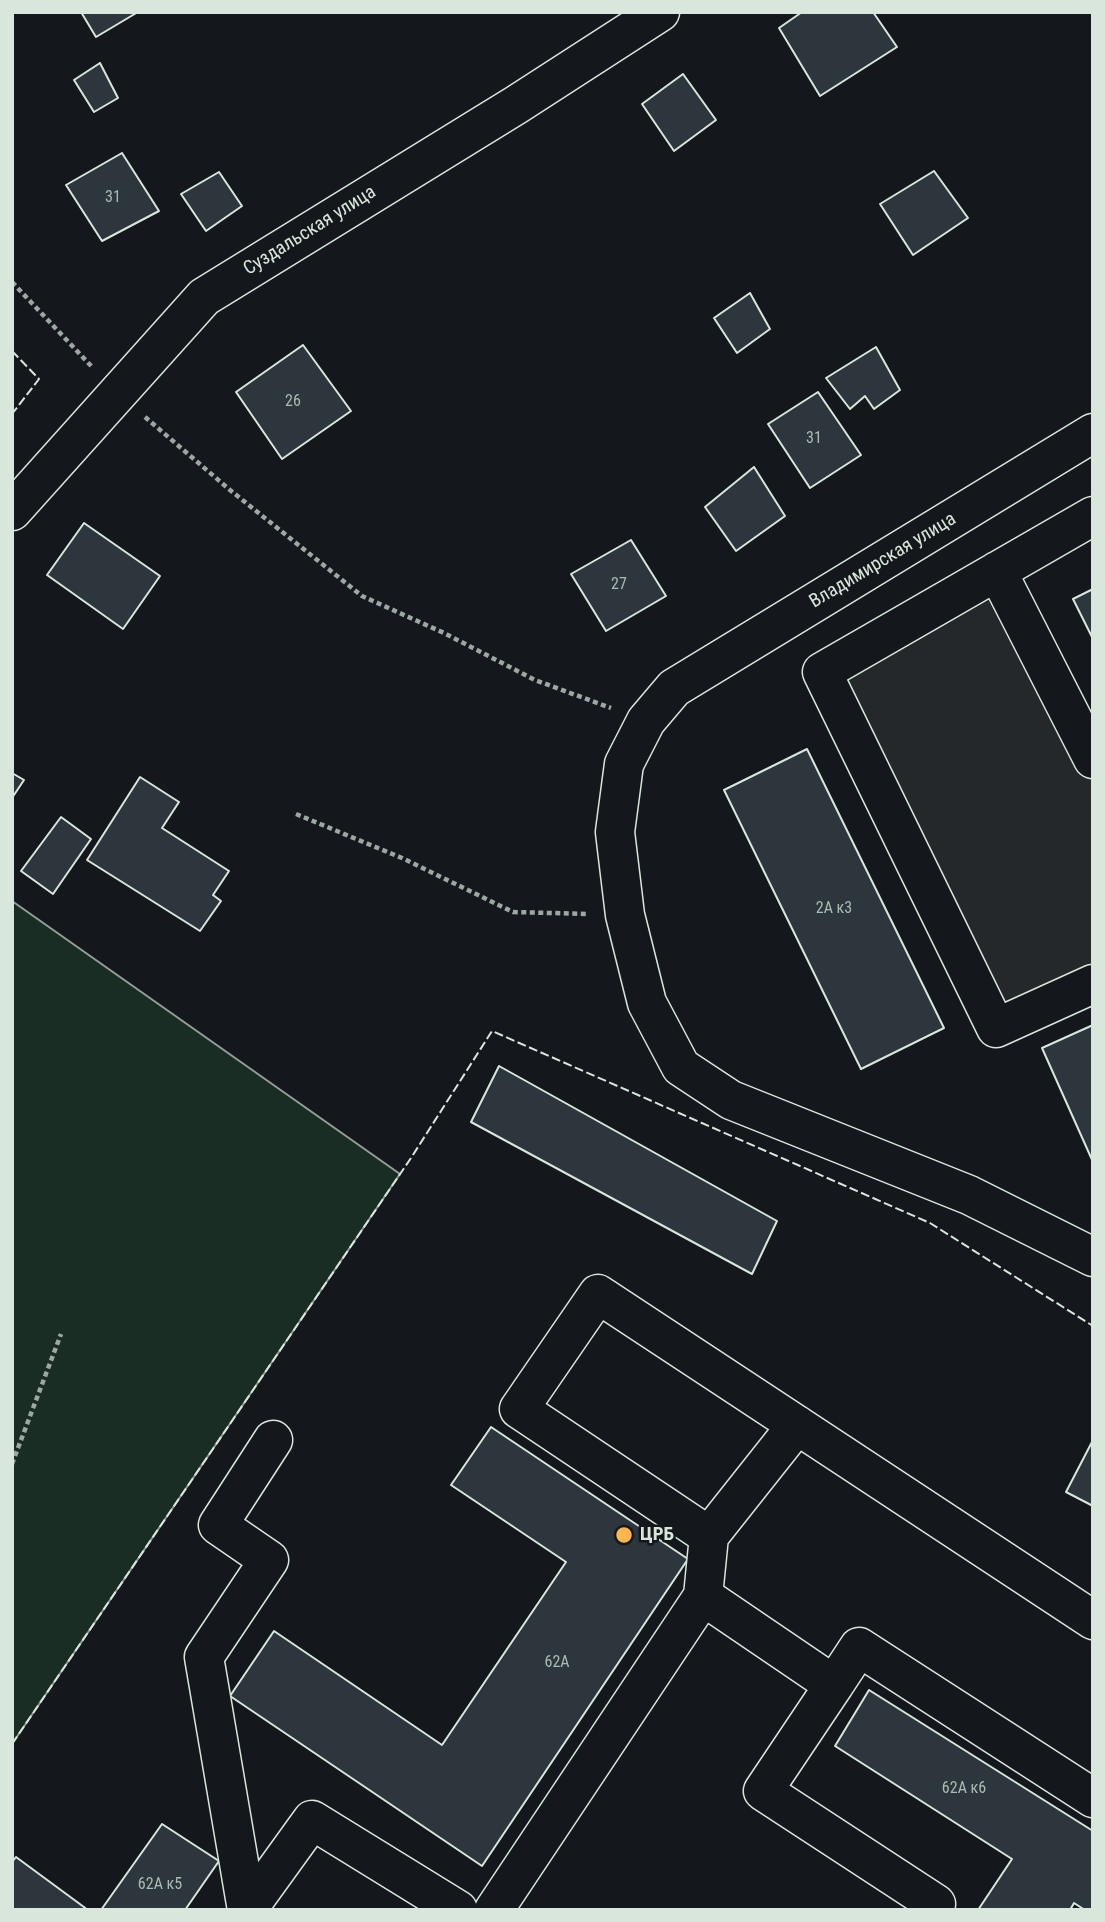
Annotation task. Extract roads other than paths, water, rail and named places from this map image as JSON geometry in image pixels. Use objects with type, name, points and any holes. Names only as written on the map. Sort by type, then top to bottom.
[{"type":"street","name":"Суздальская улица","points":[[12,511],[204,297],[493,119],[660,12]]},
{"type":"street","name":"Владимирская улица","points":[[1093,433],[674,688],[646,721],[624,764],[615,832],[625,915],[647,1003],[681,1067],[731,1100],[969,1195],[1093,1257]]},
{"type":"street","points":[[1093,516],[822,672],[996,1028],[1093,984]]},
{"type":"street","points":[[997,572],[1093,759]]},
{"type":"street","points":[[709,1536],[519,1409],[598,1294],[1093,1620]]},
{"type":"street","points":[[494,1910],[703,1596],[709,1536],[797,1425]]},
{"type":"street","points":[[274,1440],[218,1525],[269,1560],[204,1657],[247,1910],[312,1820],[458,1910]]},
{"type":"street","points":[[703,1596],[834,1685]]},
{"type":"street","points":[[932,1910],[936,1904],[763,1791],[859,1647],[1093,1798]]},
{"type":"place","name":"ЦРБ","points":[[624,1535]]}]
